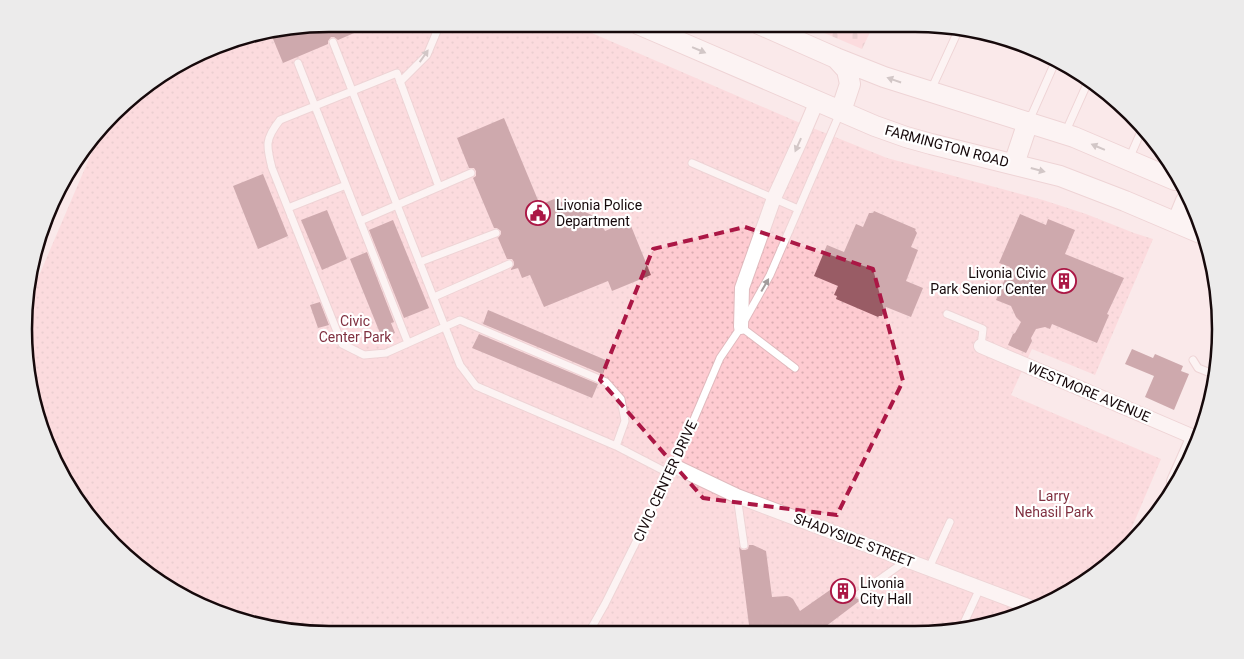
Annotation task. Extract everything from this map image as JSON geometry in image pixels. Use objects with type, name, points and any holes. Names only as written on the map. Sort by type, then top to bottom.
[{"type":"main road","name":"FARMINGTON ROAD","points":[[657,32],[875,126],[906,137],[1060,176],[1195,231]]},
{"type":"main road","points":[[777,32],[836,58],[884,76],[1065,134],[1170,178]]},
{"type":"main road","points":[[836,58],[847,70],[850,84],[841,111]]},
{"type":"main road","points":[[1014,164],[1028,122]]},
{"type":"main road","points":[[1177,223],[1184,205]]},
{"type":"street","points":[[741,328],[742,288],[774,198],[817,100]]},
{"type":"street","name":"WESTMORE AVENUE","points":[[981,346],[1189,442]]},
{"type":"street","name":"SHADYSIDE STREET","points":[[672,470],[1025,605]]},
{"type":"lane","points":[[400,82],[426,55],[436,32]]},
{"type":"lane","points":[[930,92],[956,35]]},
{"type":"lane","points":[[334,42],[460,365],[476,386],[672,470]]},
{"type":"lane","points":[[298,63],[408,343]]},
{"type":"lane","points":[[1028,122],[1053,67]]},
{"type":"lane","points":[[439,187],[397,73],[280,120],[271,132],[267,148],[272,168],[342,344],[364,355],[386,353],[460,320],[606,382],[621,400],[625,421],[616,446]]},
{"type":"lane","points":[[1065,134],[1086,87]]},
{"type":"lane","name":"CIVIC CENTER DRIVE","points":[[592,626],[672,470],[720,358],[741,328],[770,275],[841,111]]},
{"type":"lane","points":[[1128,160],[1139,135]]},
{"type":"lane","points":[[692,163],[798,209]]},
{"type":"lane","points":[[360,221],[472,173]]},
{"type":"lane","points":[[288,208],[346,185]]},
{"type":"lane","points":[[420,262],[496,233]]},
{"type":"lane","points":[[434,297],[509,264]]},
{"type":"lane","points":[[947,314],[983,329],[981,346]]},
{"type":"lane","points":[[741,328],[795,368]]},
{"type":"lane","points":[[1193,360],[1198,368],[1208,372]]},
{"type":"lane","points":[[737,496],[744,545]]},
{"type":"lane","points":[[929,568],[950,522]]},
{"type":"lane","points":[[859,594],[907,560]]},
{"type":"lane","points":[[964,622],[980,588]]},
{"type":"highlighted area","points":[[745,227],[873,269],[903,381],[837,515],[703,498],[600,380],[653,249]]},
{"type":"green space","name":"Civic Center Park","points":[[590,32],[793,120],[887,158],[1043,200],[1153,239],[1095,375],[1032,349],[1011,395],[1161,459],[1128,537],[1110,553],[1080,576],[1046,596],[1010,611],[972,621],[934,626],[310,626],[272,621],[216,604],[181,587],[164,576],[119,540],[83,495],[72,478],[55,443],[38,387],[32,330],[37,281],[94,149],[119,119],[134,106],[164,83],[198,63],[234,48],[272,38],[310,33]]},
{"type":"green space","points":[[822,32],[870,32],[862,49]]},
{"type":"building","points":[[356,32],[338,40],[331,37],[328,44],[283,63],[273,38],[310,33]]},
{"type":"building","name":"Livonia Police Department","points":[[504,118],[540,205],[554,199],[599,218],[605,231],[629,221],[651,275],[612,291],[608,281],[544,307],[530,275],[522,278],[518,268],[511,270],[514,262],[512,259],[507,259],[498,238],[501,231],[494,228],[473,178],[476,176],[476,171],[474,168],[469,168],[457,138]]},
{"type":"building","points":[[263,174],[288,236],[258,249],[233,186]]},
{"type":"building","points":[[327,210],[347,259],[322,270],[301,220]]},
{"type":"building","points":[[874,211],[916,229],[917,233],[911,247],[918,250],[906,281],[923,288],[911,317],[886,307],[882,316],[878,317],[836,299],[837,296],[834,295],[838,286],[814,276],[827,245],[844,252],[856,224],[863,227],[869,213]]},
{"type":"building","name":"Livonia Civic Park Senior Center","points":[[1020,214],[1046,225],[1048,219],[1075,230],[1065,254],[1124,278],[1107,314],[1109,315],[1097,343],[1052,324],[1050,329],[1045,327],[1036,329],[1026,353],[1008,345],[1021,322],[1016,317],[1011,306],[996,300],[1010,267],[999,263]]},
{"type":"building","points":[[393,220],[429,308],[404,318],[369,230]]},
{"type":"building","points":[[367,252],[394,322],[391,323],[395,333],[382,338],[350,259]]},
{"type":"building","points":[[320,302],[329,325],[318,328],[310,305]]},
{"type":"building","points":[[488,310],[608,361],[603,373],[483,324]]},
{"type":"building","points":[[479,334],[598,384],[592,398],[472,348]]},
{"type":"building","points":[[1132,349],[1153,358],[1155,354],[1183,366],[1181,371],[1189,374],[1174,410],[1145,397],[1154,376],[1125,364]]},
{"type":"building","name":"Livonia City Hall","points":[[749,545],[753,545],[766,551],[772,597],[790,597],[800,611],[840,583],[854,587],[856,590],[855,597],[862,599],[826,626],[749,626],[739,547],[742,550],[748,549]]},
{"type":"place","name":"Livonia Police Department","points":[[538,213]]},
{"type":"place","name":"Livonia Civic Park Senior Center","points":[[1064,281]]},
{"type":"place","name":"Livonia City Hall","points":[[843,591]]},
{"type":"park label","name":"Larry Nehasil Park","points":[[1054,504]]}]
